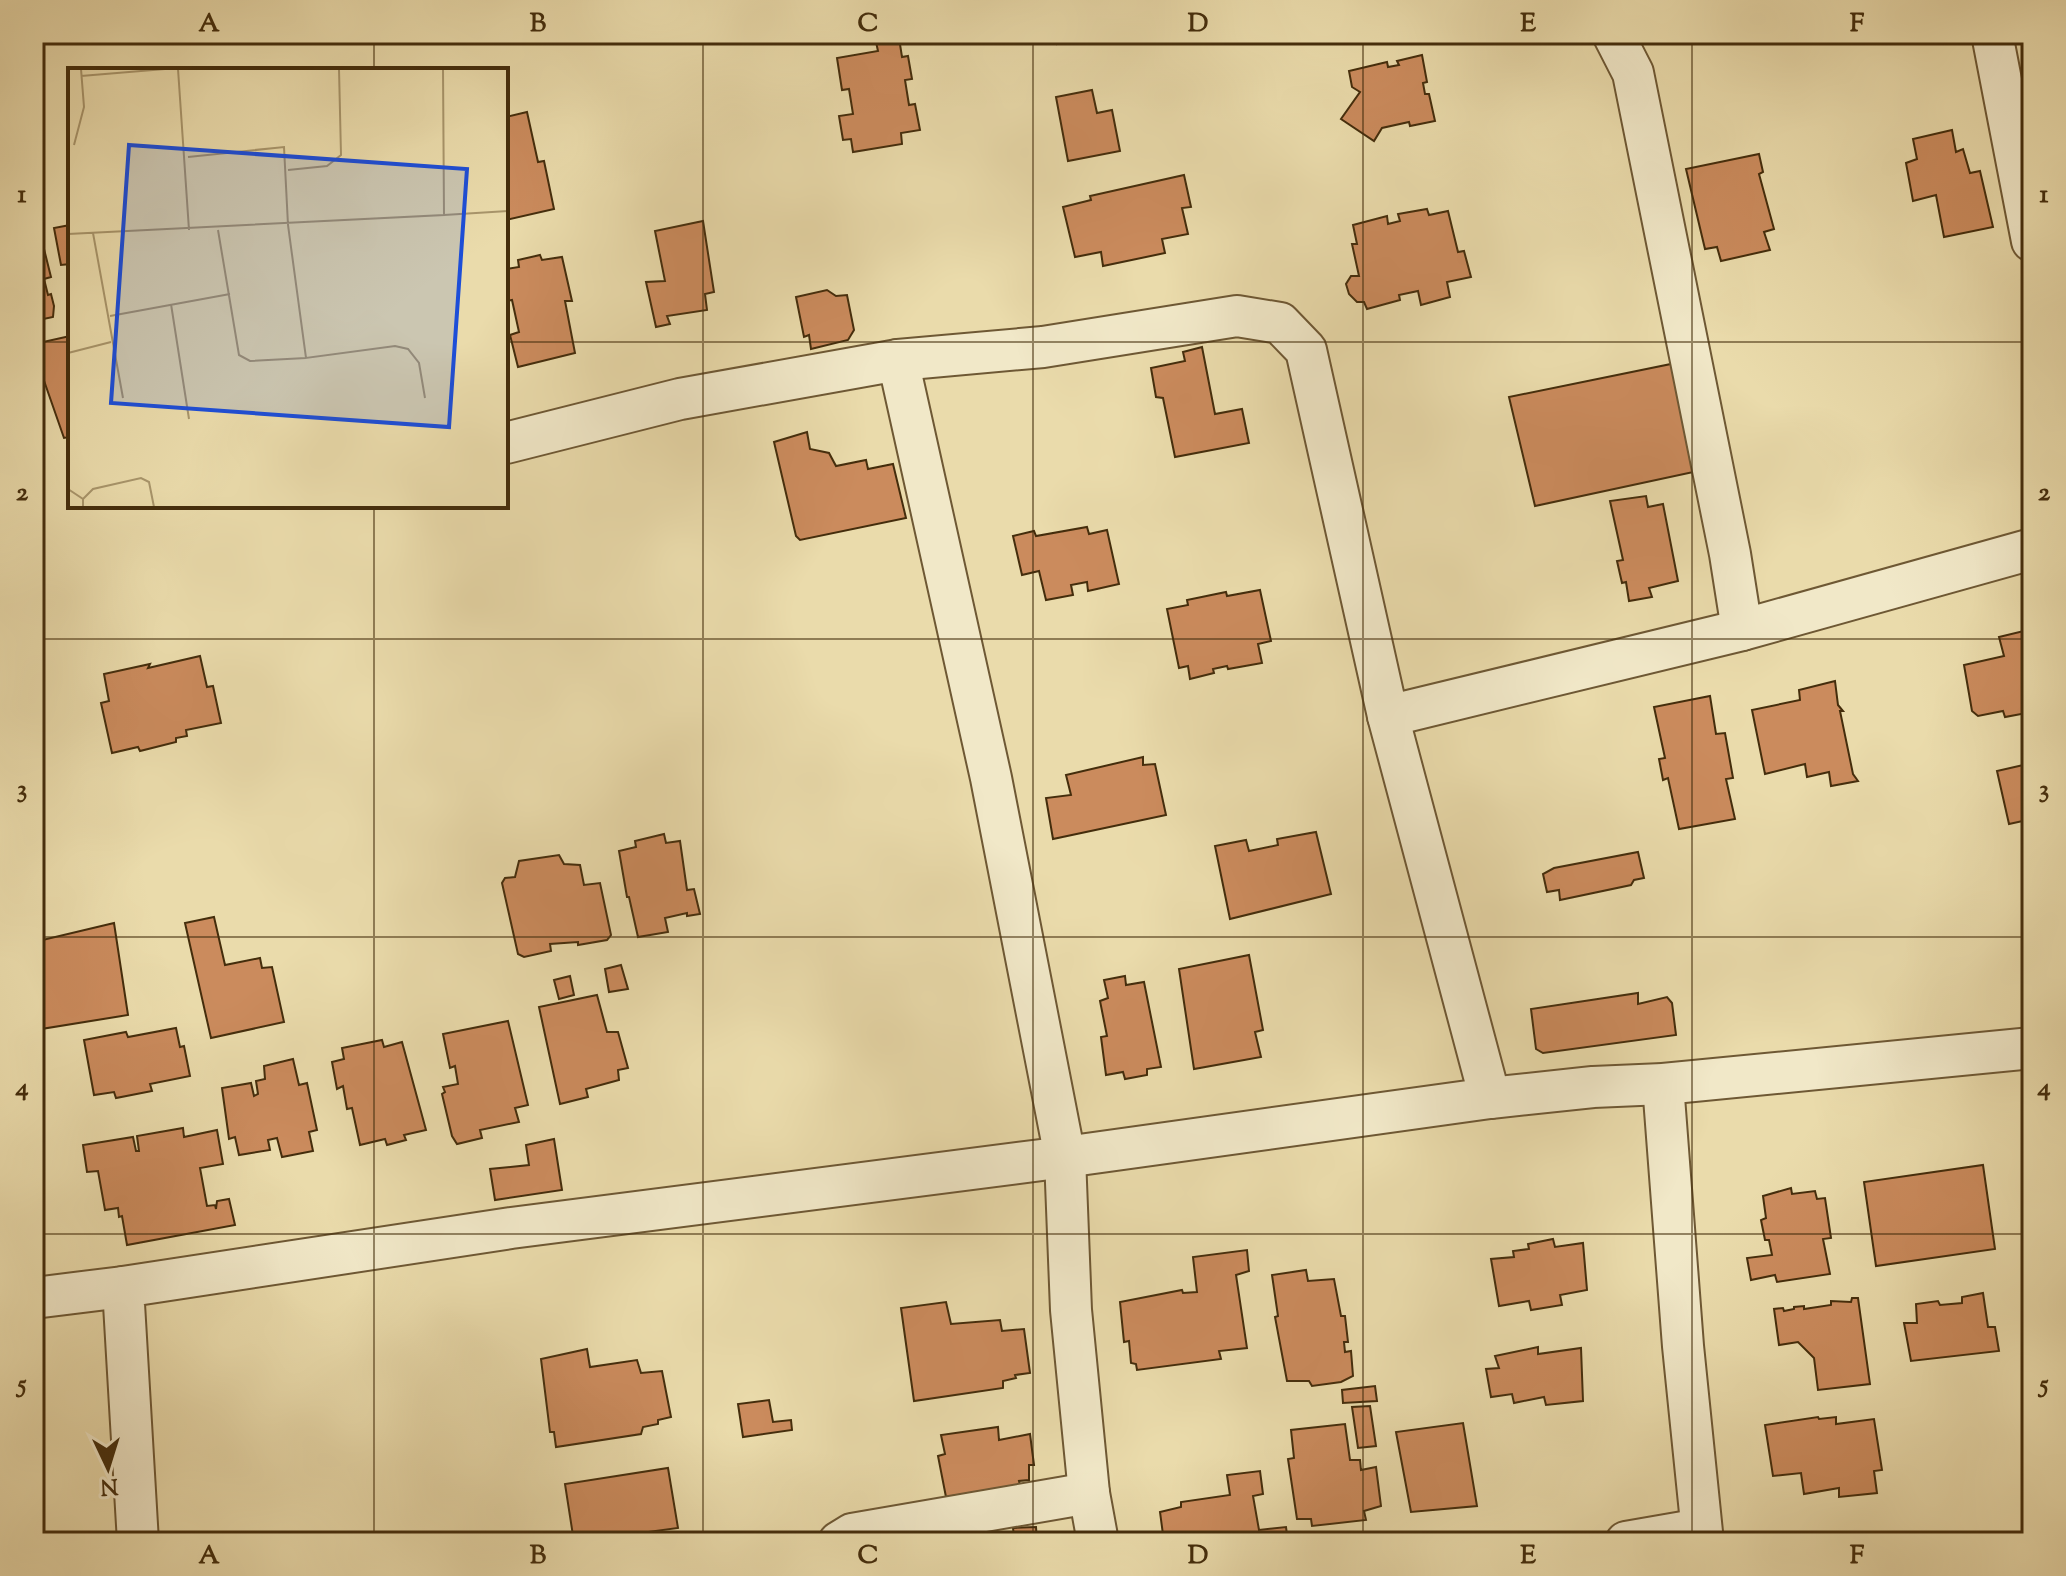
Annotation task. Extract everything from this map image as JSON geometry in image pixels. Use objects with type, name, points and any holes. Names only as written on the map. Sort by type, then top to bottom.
[{"type":"street","points":[[1613,34],[1633,73],[1727,539],[1742,630]]},
{"type":"street","points":[[1993,39],[2032,241]]},
{"type":"street","points":[[508,442],[680,399],[898,360],[1043,347],[1237,316],[1280,323],[1306,350],[1388,716],[1490,1098]]},
{"type":"street","points":[[898,360],[991,778],[1065,1157],[1071,1310],[1089,1493],[1098,1542]]},
{"type":"street","points":[[1388,716],[1742,630],[2032,549]]},
{"type":"street","points":[[34,1298],[511,1228],[1065,1157],[1490,1098],[2032,1048]]},
{"type":"street","points":[[1626,1542],[1702,1536],[1663,1084]]},
{"type":"street","points":[[123,1287],[138,1542]]},
{"type":"street","points":[[839,1542],[852,1534],[1089,1493]]},
{"type":"building","points":[[1055,34],[1088,34],[1089,37],[1057,44]]},
{"type":"building","points":[[899,38],[902,57],[908,56],[912,79],[905,80],[909,105],[915,104],[920,130],[901,133],[902,144],[853,152],[851,139],[843,140],[839,116],[853,114],[849,89],[842,90],[837,58],[878,51],[876,42]]},
{"type":"building","points":[[1422,55],[1427,82],[1423,83],[1425,94],[1429,94],[1435,121],[1410,126],[1409,122],[1382,128],[1374,141],[1341,119],[1360,92],[1352,87],[1349,71],[1387,62],[1388,67],[1399,65],[1397,61]]},
{"type":"building","points":[[1092,90],[1097,113],[1112,110],[1120,151],[1068,161],[1056,97]]},
{"type":"building","points":[[527,112],[538,162],[544,161],[554,209],[508,220],[508,117]]},
{"type":"building","points":[[1952,130],[1956,152],[1963,149],[1970,173],[1980,171],[1993,227],[1944,237],[1936,195],[1913,201],[1906,163],[1917,159],[1913,139]]},
{"type":"building","points":[[1759,154],[1763,172],[1759,174],[1774,229],[1764,232],[1770,250],[1721,261],[1717,247],[1705,249],[1686,169]]},
{"type":"building","points":[[1184,175],[1191,207],[1182,208],[1188,234],[1162,239],[1165,253],[1103,266],[1101,252],[1075,257],[1063,207],[1091,200],[1090,196]]},
{"type":"building","points":[[1427,209],[1429,215],[1448,211],[1458,252],[1464,251],[1471,277],[1447,282],[1450,297],[1421,305],[1418,291],[1399,295],[1400,300],[1367,309],[1364,302],[1357,302],[1349,294],[1346,284],[1351,276],[1359,276],[1352,244],[1357,244],[1353,225],[1387,216],[1388,224],[1400,221],[1398,214]]},
{"type":"building","points":[[35,213],[51,277],[44,279],[54,306],[53,317],[34,321]]},
{"type":"building","points":[[703,221],[714,292],[705,294],[707,310],[667,316],[670,324],[656,327],[646,282],[665,281],[655,231]]},
{"type":"building","points":[[68,225],[68,264],[61,265],[54,228]]},
{"type":"building","points":[[540,255],[542,260],[562,257],[572,301],[565,301],[575,353],[518,367],[510,335],[519,332],[512,300],[508,301],[508,269],[519,267],[518,260]]},
{"type":"building","points":[[827,290],[836,296],[847,295],[854,330],[848,340],[811,349],[809,335],[804,337],[796,297]]},
{"type":"building","points":[[68,336],[68,437],[64,438],[34,352],[34,344]]},
{"type":"building","points":[[1202,347],[1215,414],[1242,409],[1249,443],[1175,457],[1163,398],[1156,397],[1151,368],[1185,361],[1183,352]]},
{"type":"building","points":[[1671,364],[1698,471],[1535,506],[1509,397]]},
{"type":"building","points":[[807,432],[810,449],[829,453],[836,466],[866,460],[868,469],[893,464],[906,518],[800,540],[796,536],[774,442]]},
{"type":"building","points":[[1646,496],[1648,507],[1663,504],[1678,581],[1649,588],[1652,597],[1629,601],[1626,582],[1622,583],[1617,561],[1623,560],[1610,501]]},
{"type":"building","points":[[1087,527],[1089,534],[1107,530],[1119,584],[1088,591],[1087,582],[1071,585],[1073,595],[1046,600],[1039,571],[1022,575],[1013,536],[1034,531],[1036,536]]},
{"type":"building","points":[[1260,590],[1271,641],[1258,644],[1262,663],[1213,669],[1214,673],[1190,679],[1188,666],[1179,668],[1167,609],[1188,605],[1187,600],[1226,592],[1227,596]]},
{"type":"building","points":[[2032,629],[2032,712],[2005,717],[2003,711],[1978,716],[1972,711],[1964,665],[2004,656],[1999,637]]},
{"type":"building","points":[[200,656],[207,687],[213,686],[221,723],[186,730],[187,736],[176,738],[176,742],[140,751],[138,747],[112,753],[101,703],[109,701],[104,674]]},
{"type":"building","points":[[1835,681],[1853,774],[1858,781],[1831,786],[1829,772],[1807,777],[1805,764],[1765,774],[1752,710],[1800,700],[1799,690]]},
{"type":"building","points":[[1710,696],[1716,734],[1725,733],[1733,778],[1726,779],[1735,819],[1679,829],[1668,778],[1663,780],[1659,759],[1665,758],[1654,707]]},
{"type":"building","points":[[1143,757],[1143,765],[1155,764],[1166,815],[1053,839],[1046,798],[1071,795],[1066,775]]},
{"type":"building","points":[[2032,763],[2032,819],[2009,824],[1997,771]]},
{"type":"building","points":[[1316,832],[1331,894],[1230,919],[1215,846],[1246,840],[1249,851],[1278,845],[1277,839]]},
{"type":"building","points":[[664,834],[666,843],[680,841],[687,890],[694,889],[700,914],[687,916],[687,913],[665,918],[668,932],[638,937],[619,851],[636,847],[635,841]]},
{"type":"building","points":[[1638,852],[1644,878],[1634,880],[1631,885],[1560,900],[1559,890],[1547,892],[1543,874],[1554,868]]},
{"type":"building","points":[[559,855],[564,864],[580,865],[584,885],[600,883],[611,935],[607,940],[578,945],[578,942],[550,944],[551,951],[524,957],[518,954],[502,883],[505,878],[515,877],[519,861]]},
{"type":"building","points":[[214,917],[225,965],[260,958],[262,968],[272,967],[284,1022],[211,1038],[185,923]]},
{"type":"building","points":[[114,923],[128,1015],[41,1029],[34,1001],[34,942]]},
{"type":"building","points":[[1249,955],[1263,1030],[1255,1032],[1261,1057],[1194,1069],[1179,969]]},
{"type":"building","points":[[621,965],[628,989],[609,992],[605,969]]},
{"type":"building","points":[[570,976],[574,995],[559,999],[554,980]]},
{"type":"building","points":[[1125,976],[1126,985],[1144,982],[1161,1067],[1147,1069],[1147,1075],[1125,1079],[1123,1072],[1106,1075],[1101,1037],[1107,1036],[1100,1001],[1108,998],[1104,980]]},
{"type":"building","points":[[1638,993],[1638,1004],[1667,997],[1672,1003],[1676,1035],[1543,1053],[1536,1049],[1531,1009]]},
{"type":"building","points":[[597,995],[607,1032],[618,1032],[628,1068],[618,1070],[619,1080],[586,1089],[588,1097],[560,1104],[539,1007]]},
{"type":"building","points":[[508,1021],[528,1105],[515,1108],[519,1122],[480,1130],[482,1138],[457,1144],[452,1136],[442,1094],[445,1092],[443,1087],[458,1084],[455,1066],[450,1068],[443,1034]]},
{"type":"building","points":[[176,1028],[180,1047],[184,1046],[190,1076],[150,1084],[152,1091],[116,1098],[114,1092],[94,1095],[84,1040],[126,1032],[128,1037]]},
{"type":"building","points":[[382,1040],[384,1047],[402,1042],[426,1130],[404,1135],[406,1140],[387,1145],[385,1139],[360,1145],[352,1108],[347,1109],[343,1086],[337,1089],[332,1062],[344,1059],[342,1048]]},
{"type":"building","points":[[293,1059],[299,1085],[307,1083],[317,1130],[309,1132],[313,1151],[282,1157],[277,1138],[268,1140],[270,1150],[239,1155],[235,1137],[229,1139],[222,1088],[251,1083],[254,1096],[258,1094],[256,1081],[265,1079],[264,1066]]},
{"type":"building","points":[[183,1128],[184,1137],[217,1130],[223,1164],[200,1168],[207,1206],[215,1205],[216,1209],[217,1201],[229,1199],[235,1225],[127,1245],[118,1208],[105,1210],[98,1171],[87,1172],[83,1145],[133,1137],[136,1151],[139,1151],[137,1136]]},
{"type":"building","points":[[554,1139],[562,1190],[495,1200],[490,1169],[529,1165],[526,1145]]},
{"type":"building","points":[[1983,1165],[1995,1249],[1876,1266],[1864,1182]]},
{"type":"building","points":[[1791,1188],[1792,1194],[1815,1191],[1817,1199],[1825,1198],[1831,1238],[1823,1239],[1830,1274],[1777,1282],[1775,1275],[1751,1280],[1747,1258],[1772,1255],[1761,1220],[1766,1218],[1763,1196]]},
{"type":"building","points":[[1553,1239],[1555,1247],[1583,1243],[1587,1290],[1560,1295],[1562,1305],[1531,1310],[1529,1301],[1499,1306],[1491,1259],[1514,1257],[1513,1251],[1529,1249],[1528,1244]]},
{"type":"building","points":[[1247,1250],[1249,1271],[1236,1275],[1247,1348],[1219,1351],[1221,1359],[1137,1370],[1136,1364],[1131,1363],[1129,1341],[1124,1342],[1120,1302],[1182,1290],[1183,1293],[1197,1292],[1193,1257]]},
{"type":"building","points":[[1306,1270],[1308,1281],[1334,1279],[1341,1316],[1345,1316],[1348,1342],[1344,1342],[1345,1352],[1351,1351],[1353,1376],[1341,1382],[1312,1386],[1309,1381],[1287,1381],[1275,1317],[1278,1316],[1272,1275]]},
{"type":"building","points":[[1983,1293],[1988,1327],[1995,1327],[1999,1351],[1911,1361],[1904,1323],[1917,1323],[1916,1304],[1938,1301],[1940,1305],[1962,1303],[1962,1297]]},
{"type":"building","points":[[1852,1298],[1858,1298],[1870,1384],[1818,1390],[1814,1358],[1798,1342],[1779,1345],[1774,1309],[1783,1308],[1784,1311],[1804,1306],[1804,1309],[1831,1305],[1831,1301],[1851,1302]]},
{"type":"building","points":[[946,1302],[951,1324],[1000,1320],[1002,1331],[1024,1329],[1030,1373],[1003,1381],[1003,1388],[914,1401],[901,1308]]},
{"type":"building","points":[[1538,1347],[1538,1354],[1581,1348],[1583,1401],[1546,1405],[1544,1397],[1514,1403],[1512,1394],[1491,1397],[1486,1369],[1499,1368],[1495,1356]]},
{"type":"building","points":[[587,1349],[590,1367],[637,1360],[641,1373],[662,1371],[671,1417],[643,1427],[641,1434],[556,1447],[554,1432],[550,1432],[541,1359]]},
{"type":"building","points":[[1375,1386],[1377,1401],[1343,1403],[1342,1390]]},
{"type":"building","points":[[769,1400],[773,1422],[791,1420],[792,1430],[743,1437],[738,1404]]},
{"type":"building","points":[[1370,1406],[1376,1446],[1358,1448],[1352,1407]]},
{"type":"building","points":[[1836,1417],[1836,1424],[1874,1419],[1882,1470],[1874,1471],[1877,1493],[1839,1497],[1839,1488],[1804,1494],[1801,1473],[1773,1476],[1765,1425]]},
{"type":"building","points":[[1463,1423],[1477,1506],[1411,1512],[1396,1432]]},
{"type":"building","points":[[1345,1424],[1350,1460],[1360,1460],[1361,1470],[1376,1467],[1381,1506],[1364,1511],[1366,1520],[1312,1526],[1311,1519],[1297,1519],[1288,1459],[1294,1458],[1291,1430]]},
{"type":"building","points":[[998,1427],[999,1440],[1030,1434],[1034,1465],[1029,1465],[1029,1480],[1019,1481],[1020,1485],[946,1497],[938,1456],[945,1454],[941,1435]]},
{"type":"building","points":[[668,1468],[678,1528],[574,1542],[565,1484]]},
{"type":"building","points":[[1260,1471],[1263,1494],[1253,1496],[1259,1530],[1286,1527],[1288,1542],[1164,1542],[1160,1512],[1181,1507],[1181,1502],[1230,1495],[1227,1475]]},
{"type":"building","points":[[1036,1527],[1037,1542],[965,1542],[974,1541],[974,1535],[990,1533],[991,1539],[1014,1536],[1013,1528]]}]
